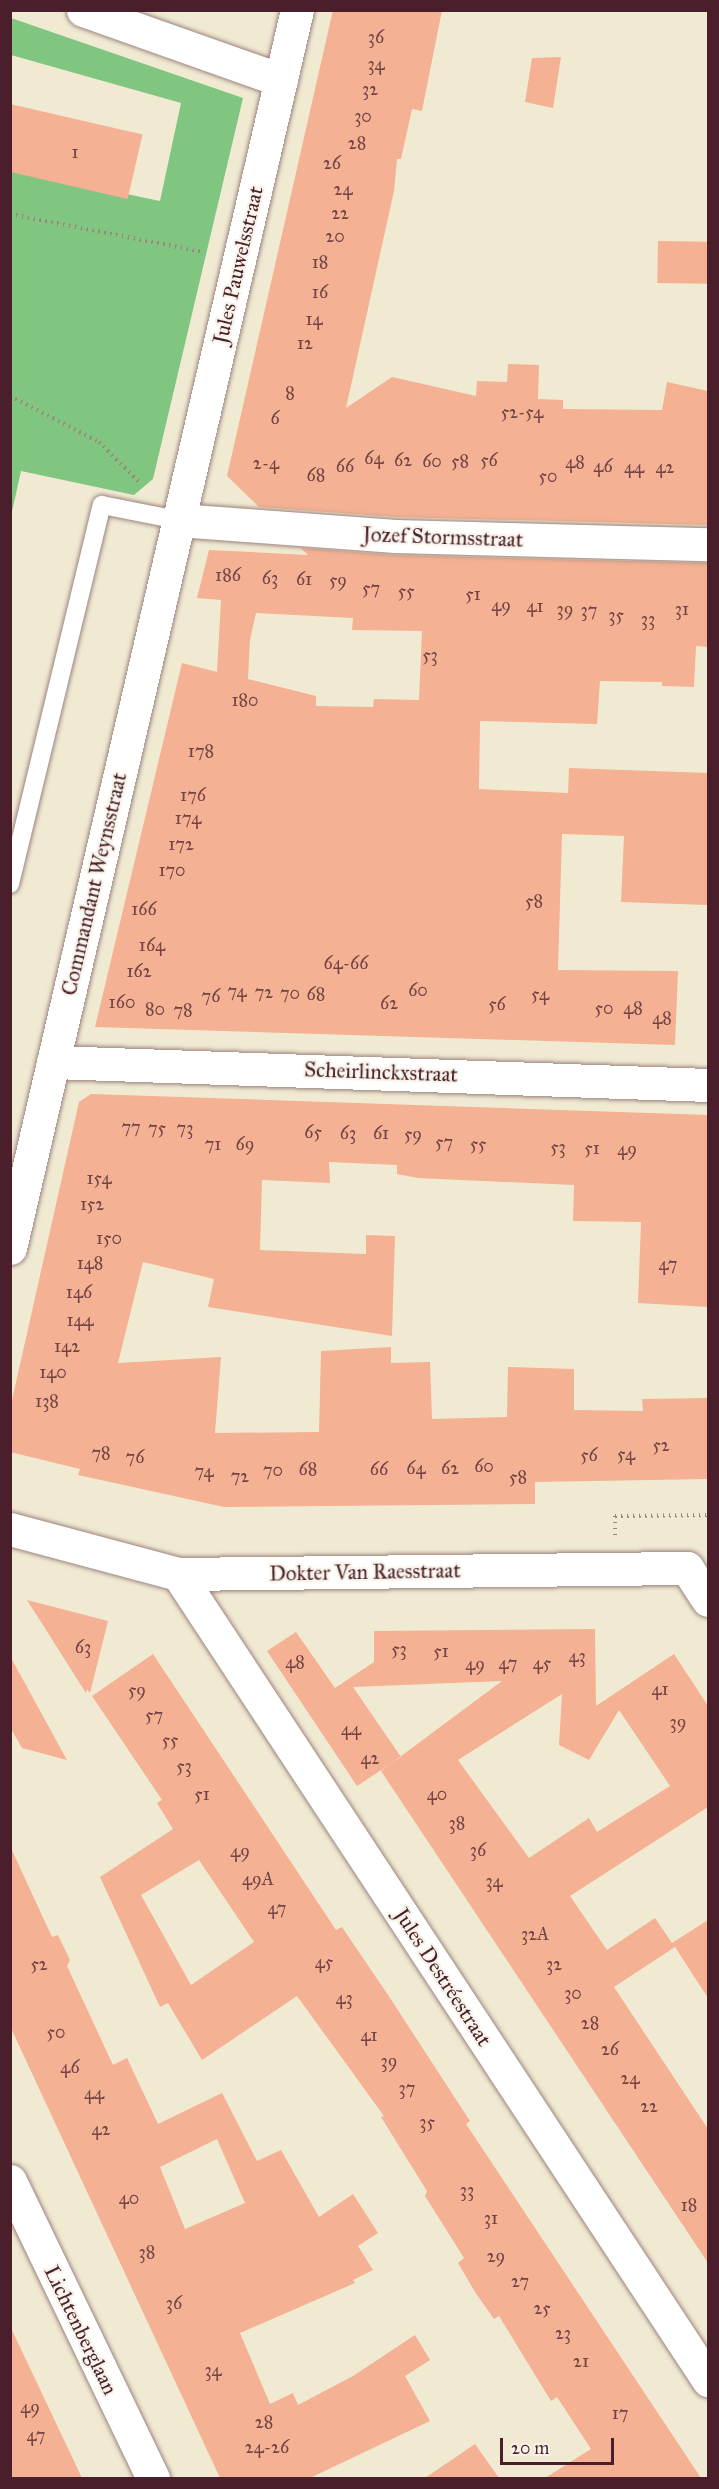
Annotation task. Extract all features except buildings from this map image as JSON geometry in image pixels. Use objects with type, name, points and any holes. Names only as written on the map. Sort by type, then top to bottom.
[{"type":"street","points":[[83,10],[281,80]]},
{"type":"street","name":"Jules Pauwelsstraat","points":[[178,520],[297,10]]},
{"type":"street","name":"Jozef Stormsstraat","points":[[178,520],[395,536],[708,544]]},
{"type":"street","name":"Commandant Weynsstraat","points":[[10,1248],[20,1166],[52,1062],[178,520]]},
{"type":"street","name":"Scheirlinckxstraat","points":[[52,1062],[708,1085]]},
{"type":"street","name":"Dokter Van Raesstraat","points":[[10,1529],[178,1574],[687,1568],[708,1600]]},
{"type":"street","name":"Jules Destréestraat","points":[[178,1574],[708,2380]]},
{"type":"street","name":"Lichtenberglaan","points":[[10,2181],[153,2478]]},
{"type":"lane","points":[[10,884],[102,505],[178,520]]},
{"type":"path","points":[[10,214],[240,259]]},
{"type":"path","points":[[10,396],[99,442],[178,520]]},
{"type":"path","points":[[604,1535],[615,1535],[615,1516],[708,1515]]},
{"type":"green space","points":[[11,18],[243,98],[153,479],[134,495],[21,471],[11,516],[11,170],[160,201],[181,103],[11,55]]}]
